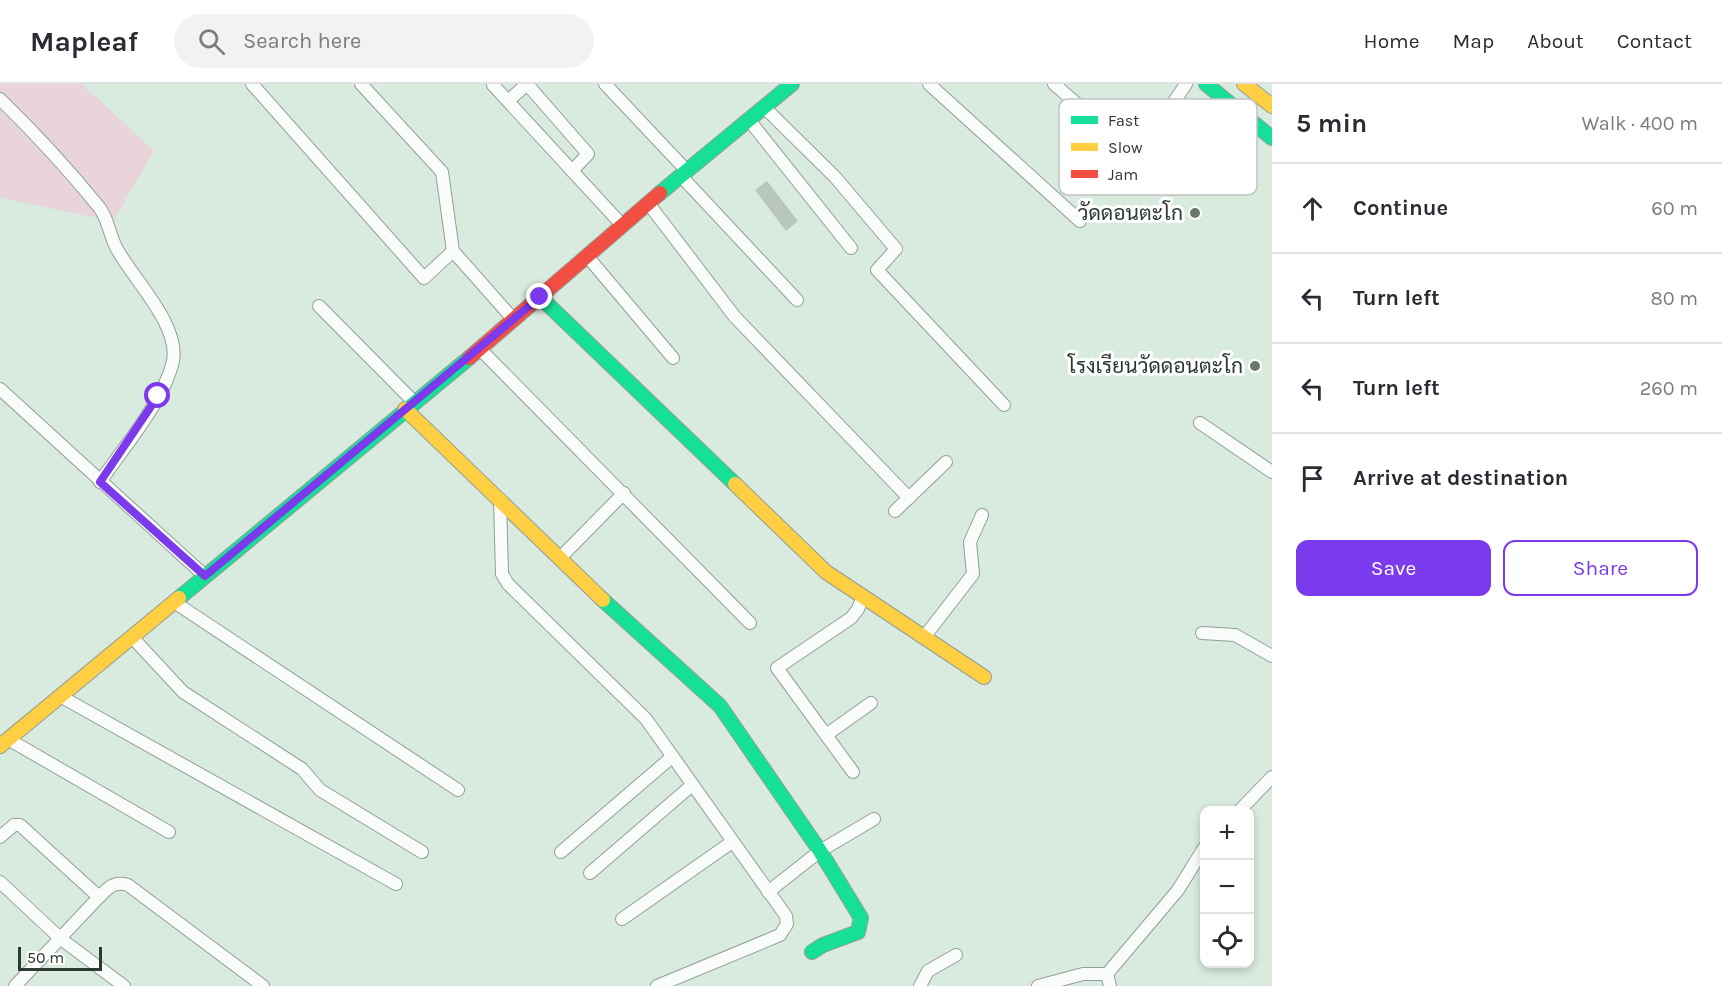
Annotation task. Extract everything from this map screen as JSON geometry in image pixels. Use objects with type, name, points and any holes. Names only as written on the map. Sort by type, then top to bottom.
[{"type":"street","points":[[252,84],[424,278],[453,251]]},
{"type":"street","points":[[361,84],[442,172],[453,251],[514,320]]},
{"type":"street","points":[[508,101],[527,84],[588,154],[572,171]]},
{"type":"street","points":[[605,84],[797,300]]},
{"type":"street","points":[[169,832],[4,743],[480,349],[622,225],[792,84]]},
{"type":"street","points":[[928,84],[1080,221]]},
{"type":"street","points":[[1054,84],[1071,99]]},
{"type":"street","points":[[1176,99],[1186,84]]},
{"type":"street","points":[[1206,84],[1224,99]]},
{"type":"street","points":[[1224,84],[1242,99]]},
{"type":"street","points":[[1244,84],[1272,106]]},
{"type":"street","points":[[1261,84],[1272,93]]},
{"type":"street","points":[[493,85],[622,225]]},
{"type":"street","points":[[0,99],[65,167],[101,210],[117,248],[163,319],[174,347],[173,362],[158,396],[100,482]]},
{"type":"street","points":[[764,107],[835,177],[896,249],[877,270],[1004,405]]},
{"type":"street","points":[[1257,111],[1272,123]]},
{"type":"street","points":[[749,120],[851,248]]},
{"type":"street","points":[[1257,126],[1272,138]]},
{"type":"street","points":[[648,204],[735,317],[909,498]]},
{"type":"street","points":[[587,256],[673,358]]},
{"type":"street","points":[[540,297],[826,572],[984,676]]},
{"type":"street","points":[[320,306],[500,499],[641,637],[720,706],[857,909],[861,926],[853,935],[828,941],[812,952]]},
{"type":"street","points":[[480,349],[750,622]]},
{"type":"street","points":[[0,389],[205,576]]},
{"type":"street","points":[[1200,423],[1272,472]]},
{"type":"street","points":[[895,511],[946,462]]},
{"type":"street","points":[[560,558],[624,493]]},
{"type":"street","points":[[500,499],[502,574],[508,584],[646,719],[786,916],[787,924],[780,935],[657,986]]},
{"type":"street","points":[[925,636],[973,574],[970,542],[982,515]]},
{"type":"street","points":[[854,772],[777,668],[851,618],[858,609],[863,596]]},
{"type":"street","points":[[174,603],[458,790]]},
{"type":"street","points":[[1202,633],[1236,635],[1272,656]]},
{"type":"street","points":[[132,637],[183,692],[302,769],[320,790],[422,852]]},
{"type":"street","points":[[60,696],[396,884]]},
{"type":"street","points":[[826,735],[871,703]]},
{"type":"street","points":[[561,852],[672,757]]},
{"type":"street","points":[[1244,806],[1271,779]]},
{"type":"street","points":[[590,873],[692,786]]},
{"type":"street","points":[[768,892],[820,851],[874,819]]},
{"type":"street","points":[[0,837],[14,825],[20,825],[99,897]]},
{"type":"street","points":[[622,919],[732,842]]},
{"type":"street","points":[[1038,986],[1083,974],[1108,980],[1178,890],[1200,854]]},
{"type":"street","points":[[0,882],[61,939],[124,986]]},
{"type":"street","points":[[15,986],[111,885],[119,882],[128,885],[263,986]]},
{"type":"street","points":[[920,986],[928,971],[956,955]]},
{"type":"shaded area","points":[[0,84],[82,84],[154,151],[114,219],[103,219],[0,198]]},
{"type":"building","points":[[767,181],[798,221],[786,231],[755,190]]},
{"type":"traffic: fast","points":[[660,193],[792,84]]},
{"type":"traffic: fast","points":[[1206,84],[1224,99]]},
{"type":"traffic: fast","points":[[1257,126],[1272,138]]},
{"type":"traffic: fast","points":[[540,297],[735,484]]},
{"type":"traffic: fast","points":[[179,598],[469,358]]},
{"type":"traffic: fast","points":[[603,600],[720,706],[820,851],[861,918],[858,932],[823,945],[812,952]]},
{"type":"traffic: slow","points":[[1244,84],[1272,106]]},
{"type":"traffic: slow","points":[[405,409],[603,600]]},
{"type":"traffic: slow","points":[[735,484],[826,572],[984,677]]},
{"type":"traffic: slow","points":[[0,746],[179,598]]},
{"type":"traffic: jam","points":[[469,358],[660,193]]},
{"type":"place","name":"วัดดอนตะโก","points":[[1195,213]]},
{"type":"place","name":"โรงเรียนวัดดอนตะโก","points":[[1255,366]]},
{"type":"route","points":[[158,396],[100,482],[205,576],[540,297]]}]
